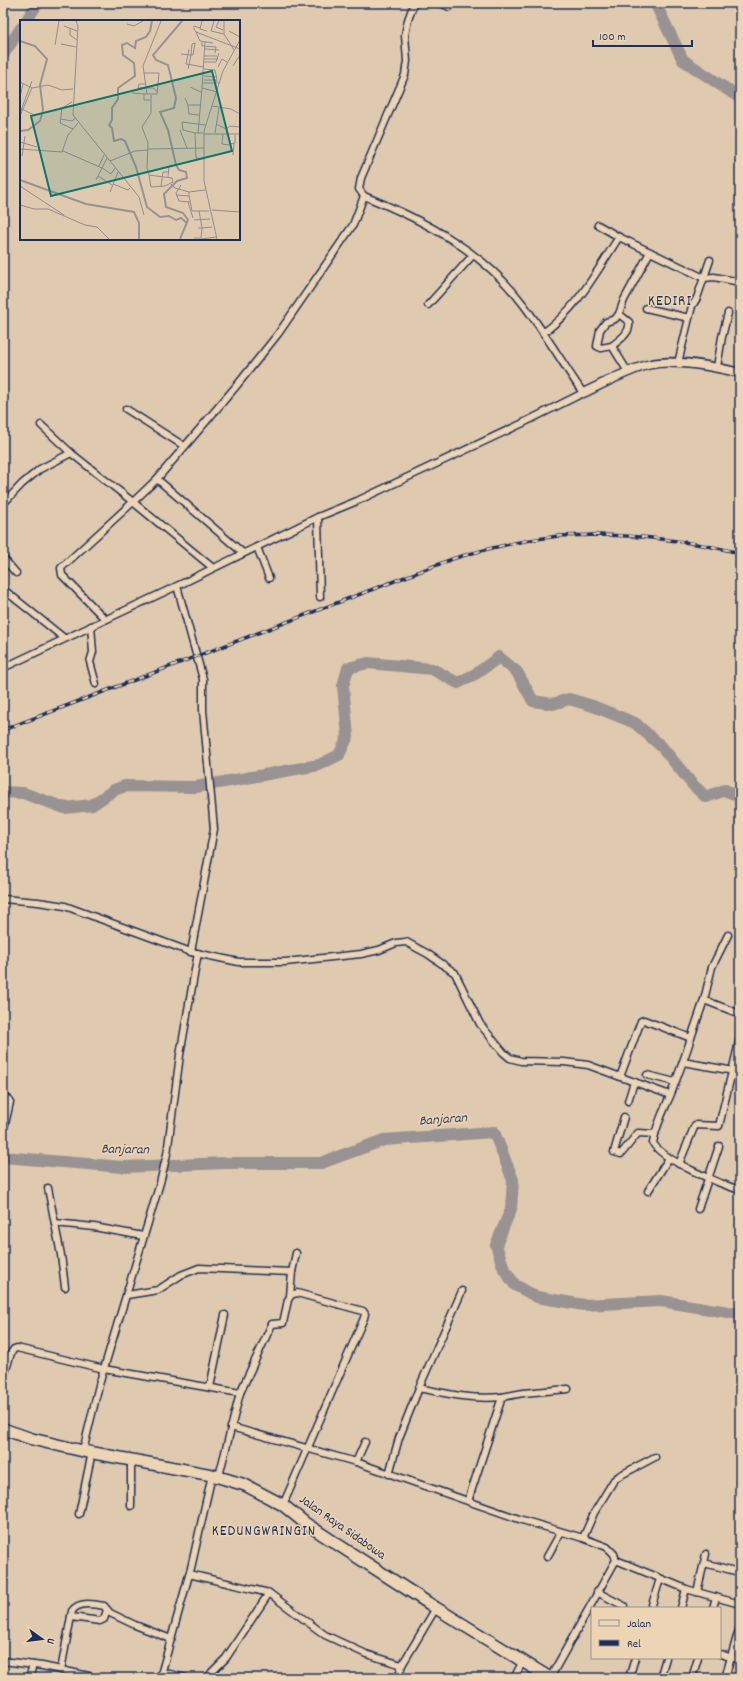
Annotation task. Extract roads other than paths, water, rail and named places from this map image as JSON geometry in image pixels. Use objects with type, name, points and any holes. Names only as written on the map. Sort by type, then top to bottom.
[{"type":"highway","name":"Jalan Raya Sidabowa","points":[[3,1429],[32,1439],[87,1452],[215,1475],[245,1485],[283,1504],[305,1523],[436,1608],[550,1678]]},
{"type":"street","points":[[414,3],[405,35],[407,61],[405,75],[360,182],[359,189],[364,196],[425,224],[461,245],[499,277],[514,293],[543,333],[583,393]]},
{"type":"street","points":[[441,3],[449,7]]},
{"type":"street","points":[[105,619],[62,575],[60,572],[61,568],[157,479],[238,384],[278,334],[352,225],[364,196]]},
{"type":"street","points":[[598,225],[619,237],[704,278],[714,277],[740,282]]},
{"type":"street","points":[[543,333],[556,324],[582,294],[619,237]]},
{"type":"street","points":[[619,314],[628,322],[630,326],[628,330],[622,338],[612,346],[601,348],[597,346],[600,330],[606,322],[615,319],[619,314],[624,300],[650,252]]},
{"type":"street","points":[[428,305],[473,255]]},
{"type":"street","points":[[678,363],[692,306],[697,298],[710,260]]},
{"type":"street","points":[[646,308],[689,318]]},
{"type":"street","points":[[717,367],[728,313]]},
{"type":"street","points":[[612,346],[628,372]]},
{"type":"street","points":[[3,668],[257,548],[318,517],[364,498],[628,372],[656,364],[678,363],[717,367],[740,373]]},
{"type":"street","points":[[126,409],[184,446]]},
{"type":"street","points":[[41,425],[71,454],[133,502],[213,568]]},
{"type":"street","points":[[3,504],[22,484],[40,469],[71,454]]},
{"type":"street","points":[[157,479],[244,553]]},
{"type":"street","points":[[318,517],[320,597]]},
{"type":"street","points":[[257,548],[269,578]]},
{"type":"street","points":[[3,558],[16,573]]},
{"type":"street","points":[[79,1514],[87,1452],[104,1369],[160,1183],[167,1154],[195,952],[214,835],[203,710],[204,679],[177,586]]},
{"type":"street","points":[[3,589],[64,638]]},
{"type":"street","points":[[91,626],[93,652],[90,662],[96,684]]},
{"type":"street","points":[[3,899],[65,906],[195,952],[249,963],[285,962],[361,954],[380,950],[396,943],[406,942],[428,954],[455,973],[480,1024],[503,1052],[510,1058],[522,1061],[564,1062],[588,1065],[670,1095]]},
{"type":"street","points":[[728,935],[712,968],[704,1000],[684,1062],[654,1134],[653,1143],[656,1149],[679,1164],[708,1177],[740,1188]]},
{"type":"street","points":[[704,1000],[740,1014]]},
{"type":"street","points":[[620,1077],[641,1020],[691,1038]]},
{"type":"street","points":[[679,1164],[695,1125],[719,1126],[740,1038]]},
{"type":"street","points":[[684,1062],[740,1072]]},
{"type":"street","points":[[647,1075],[675,1082]]},
{"type":"street","points":[[628,1101],[634,1082]]},
{"type":"street","points":[[3,1097],[8,1099],[10,1102],[5,1124]]},
{"type":"street","points":[[624,1117],[614,1152],[621,1154],[638,1133],[654,1134]]},
{"type":"street","points":[[698,1209],[719,1146]]},
{"type":"street","points":[[648,1191],[669,1158]]},
{"type":"street","points":[[48,1188],[65,1287]]},
{"type":"street","points":[[55,1223],[94,1227],[143,1236]]},
{"type":"street","points":[[186,1678],[161,1675],[215,1475],[231,1427],[240,1393],[269,1328],[273,1323],[283,1323],[290,1296],[292,1272],[296,1253]]},
{"type":"street","points":[[127,1295],[158,1290],[181,1275],[198,1268],[292,1272]]},
{"type":"street","points":[[389,1474],[399,1438],[419,1388],[462,1291]]},
{"type":"street","points":[[283,1504],[321,1419],[365,1314],[361,1310],[297,1293],[290,1296]]},
{"type":"street","points":[[210,1387],[225,1315]]},
{"type":"street","points":[[3,1379],[11,1353],[17,1348],[104,1369],[240,1393]]},
{"type":"street","points":[[419,1388],[465,1398],[482,1399],[523,1393],[568,1389]]},
{"type":"street","points":[[468,1502],[502,1397]]},
{"type":"street","points":[[231,1427],[356,1462],[468,1502],[607,1547],[614,1554],[616,1560],[550,1678]]},
{"type":"street","points":[[356,1462],[365,1442]]},
{"type":"street","points":[[583,1538],[594,1513],[614,1480],[655,1457]]},
{"type":"street","points":[[131,1460],[131,1506]]},
{"type":"street","points":[[546,1557],[562,1532]]},
{"type":"street","points":[[697,1592],[706,1554]]},
{"type":"street","points":[[616,1560],[686,1589],[740,1604]]},
{"type":"street","points":[[704,1563],[735,1571]]},
{"type":"street","points":[[189,1574],[269,1593],[326,1635],[366,1654],[402,1665]]},
{"type":"street","points":[[651,1607],[660,1578]]},
{"type":"street","points":[[681,1607],[686,1589]]},
{"type":"street","points":[[597,1592],[624,1606]]},
{"type":"street","points":[[208,1678],[226,1658],[269,1593]]},
{"type":"street","points":[[713,1607],[716,1597]]},
{"type":"street","points":[[61,1670],[74,1608],[86,1604],[104,1606],[110,1613],[135,1625],[171,1638]]},
{"type":"street","points":[[398,1678],[402,1665],[436,1608]]},
{"type":"street","points":[[71,1617],[100,1620],[104,1619],[107,1610]]},
{"type":"street","points":[[725,1678],[740,1626]]},
{"type":"street","points":[[721,1654],[740,1660]]},
{"type":"street","points":[[629,1678],[635,1659]]},
{"type":"street","points":[[660,1678],[666,1659]]},
{"type":"street","points":[[692,1678],[698,1659]]},
{"type":"street","points":[[3,1660],[89,1676]]},
{"type":"street","points":[[514,1678],[523,1661]]},
{"type":"street","points":[[29,1678],[33,1665]]},
{"type":"street","points":[[67,1678],[68,1671]]},
{"type":"waterway","points":[[27,20],[38,3]]},
{"type":"waterway","points":[[655,3],[683,60],[740,98]]},
{"type":"waterway","points":[[3,55],[20,30]]},
{"type":"waterway","points":[[3,792],[23,793],[65,808],[92,805],[114,790],[125,786],[196,787],[319,765],[339,755],[348,736],[343,686],[348,668],[368,663],[432,669],[458,683],[477,673],[499,657],[517,672],[533,701],[553,704],[569,699],[593,706],[635,723],[662,747],[692,784],[706,797],[725,790],[740,797]]},
{"type":"waterway","name":"Banjaran","points":[[3,1157],[123,1167],[227,1163],[321,1163],[384,1140],[494,1132],[513,1180],[511,1209],[496,1245],[504,1269],[515,1285],[537,1297],[584,1305],[661,1301],[740,1314]]},
{"type":"railway","points":[[3,730],[455,558],[493,548],[519,542],[559,536],[611,535],[703,545],[740,553]]},
{"type":"district","name":"KEDIRI","points":[[670,302]]},
{"type":"district","name":"KEDUNGWRINGIN","points":[[264,1532]]}]
